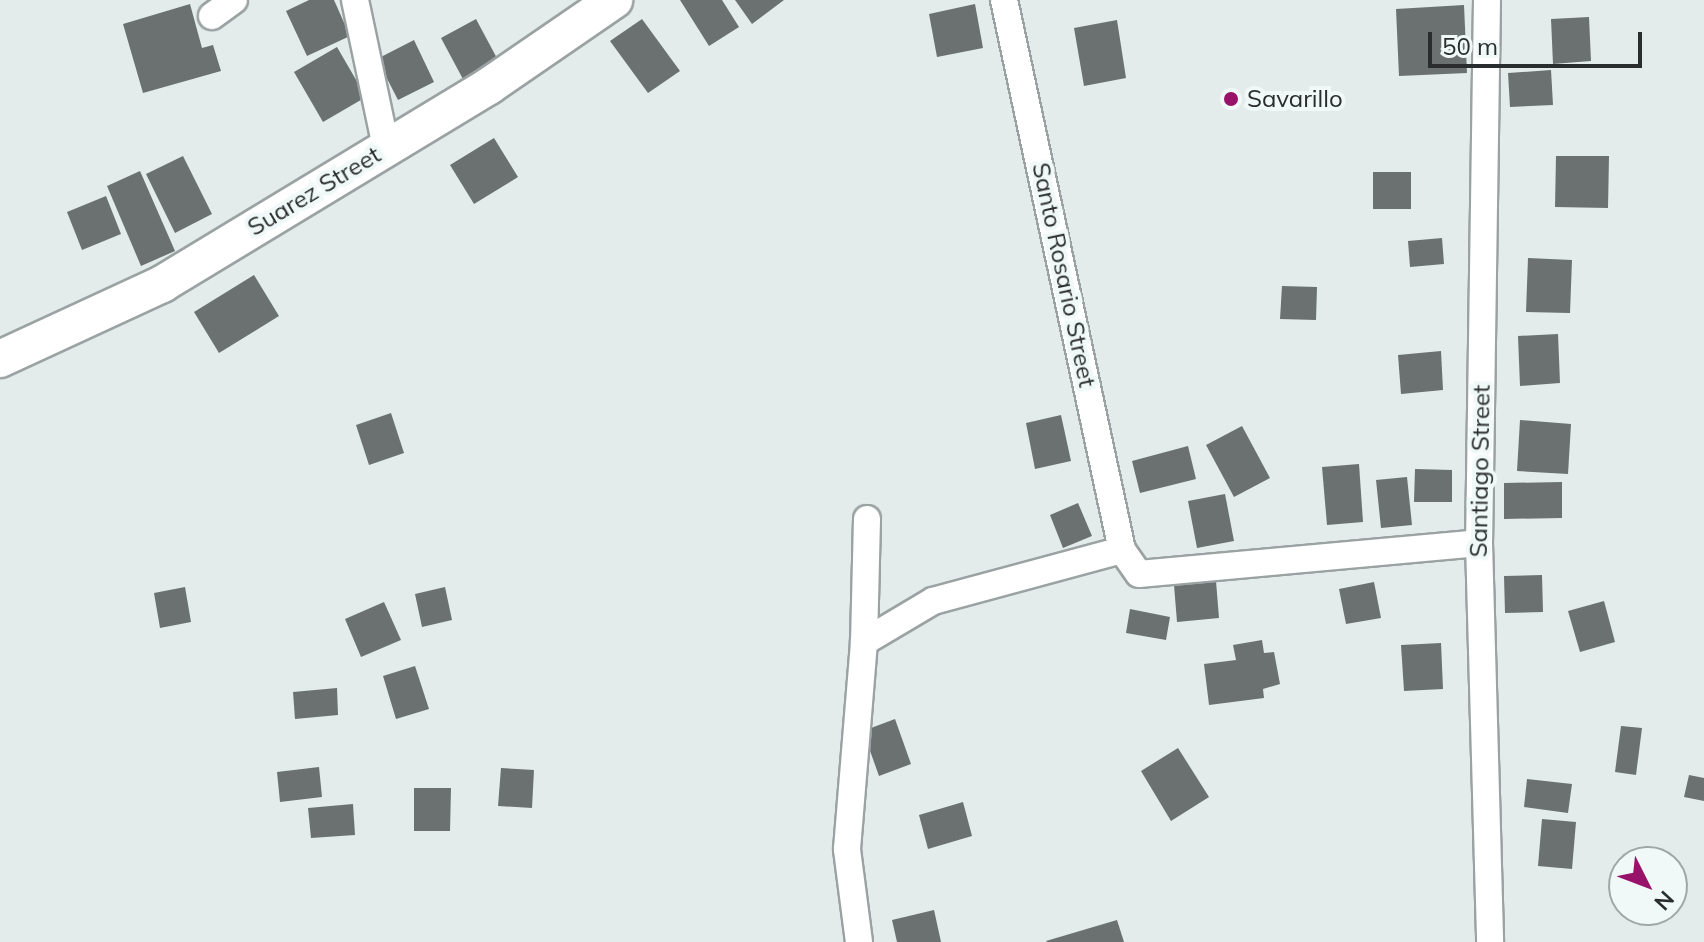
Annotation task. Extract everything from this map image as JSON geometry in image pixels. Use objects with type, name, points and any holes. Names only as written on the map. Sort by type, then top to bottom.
[{"type":"street","points":[[212,16],[234,0]]},
{"type":"street","points":[[355,0],[386,147]]},
{"type":"street","name":"Suarez Street","points":[[0,359],[162,284],[386,147],[614,0]]},
{"type":"street","name":"Santo Rosario Street","points":[[1004,0],[1122,550]]},
{"type":"street","name":"Santiago Street","points":[[1487,0],[1479,543],[1490,942]]},
{"type":"street","points":[[859,942],[847,849],[864,642],[867,519]]},
{"type":"street","points":[[864,642],[933,601],[1122,550],[1148,578],[1479,543]]},
{"type":"building","points":[[309,0],[334,0],[350,36],[307,56],[286,11]]},
{"type":"building","points":[[680,0],[722,0],[739,27],[709,46]]},
{"type":"building","points":[[735,0],[784,0],[752,24]]},
{"type":"building","points":[[190,4],[202,48],[213,45],[221,71],[143,93],[123,24]]},
{"type":"building","points":[[975,4],[983,48],[937,57],[929,14]]},
{"type":"building","points":[[1464,5],[1467,73],[1399,76],[1396,9]]},
{"type":"building","points":[[1589,17],[1591,61],[1553,64],[1551,19]]},
{"type":"building","points":[[476,19],[499,62],[464,81],[441,38]]},
{"type":"building","points":[[642,19],[680,71],[648,93],[610,41]]},
{"type":"building","points":[[1117,20],[1126,78],[1084,86],[1074,28]]},
{"type":"building","points":[[414,40],[434,82],[398,100],[377,59]]},
{"type":"building","points":[[337,47],[366,97],[323,122],[294,72]]},
{"type":"building","points":[[1551,70],[1553,105],[1510,107],[1508,73]]},
{"type":"building","points":[[494,138],[518,177],[474,204],[450,165]]},
{"type":"building","points":[[183,156],[212,214],[175,233],[146,174]]},
{"type":"building","points":[[1556,156],[1609,156],[1608,208],[1555,207]]},
{"type":"building","points":[[140,171],[175,251],[141,266],[107,186]]},
{"type":"building","points":[[1373,172],[1411,172],[1411,209],[1373,209]]},
{"type":"building","points":[[106,196],[121,234],[82,250],[67,212]]},
{"type":"building","points":[[1442,238],[1444,264],[1410,267],[1408,241]]},
{"type":"building","points":[[1528,258],[1572,260],[1570,313],[1526,312]]},
{"type":"building","points":[[254,275],[279,316],[219,353],[194,312]]},
{"type":"building","points":[[1282,286],[1317,287],[1316,320],[1280,319]]},
{"type":"building","points":[[1558,334],[1560,383],[1520,386],[1518,336]]},
{"type":"building","points":[[1441,351],[1443,390],[1401,394],[1398,355]]},
{"type":"building","points":[[391,413],[404,453],[369,465],[356,425]]},
{"type":"building","points":[[1061,415],[1071,461],[1035,469],[1026,423]]},
{"type":"building","points":[[1520,420],[1571,424],[1568,474],[1517,471]]},
{"type":"building","points":[[1242,426],[1270,478],[1234,497],[1206,445]]},
{"type":"building","points":[[1188,446],[1196,479],[1140,493],[1132,461]]},
{"type":"building","points":[[1359,464],[1363,522],[1327,525],[1322,467]]},
{"type":"building","points":[[1415,469],[1452,470],[1452,502],[1414,502]]},
{"type":"building","points":[[1407,477],[1412,525],[1381,528],[1376,480]]},
{"type":"building","points":[[1562,482],[1562,518],[1504,519],[1504,483]]},
{"type":"building","points":[[1225,494],[1234,541],[1197,548],[1188,501]]},
{"type":"building","points":[[1078,503],[1092,536],[1063,548],[1050,515]]},
{"type":"building","points":[[1542,575],[1543,612],[1505,613],[1504,576]]},
{"type":"building","points":[[1216,581],[1219,618],[1177,622],[1174,585]]},
{"type":"building","points":[[1374,582],[1381,618],[1346,624],[1339,589]]},
{"type":"building","points":[[185,587],[191,622],[160,628],[154,593]]},
{"type":"building","points":[[445,587],[452,620],[422,627],[415,594]]},
{"type":"building","points":[[1604,601],[1615,642],[1580,652],[1568,611]]},
{"type":"building","points":[[384,602],[401,640],[361,657],[345,619]]},
{"type":"building","points":[[1130,609],[1170,617],[1166,640],[1126,633]]},
{"type":"building","points":[[1262,640],[1264,653],[1274,652],[1280,684],[1263,689],[1264,698],[1209,705],[1204,664],[1236,660],[1233,645]]},
{"type":"building","points":[[1441,643],[1443,689],[1404,691],[1401,645]]},
{"type":"building","points":[[415,666],[429,709],[396,719],[383,676]]},
{"type":"building","points":[[337,688],[338,715],[295,719],[293,692]]},
{"type":"building","points":[[895,719],[911,764],[879,776],[863,731]]},
{"type":"building","points":[[1621,726],[1642,728],[1636,775],[1615,772]]},
{"type":"building","points":[[1178,748],[1209,797],[1171,821],[1141,771]]},
{"type":"building","points":[[319,767],[322,797],[280,802],[277,772]]},
{"type":"building","points":[[501,768],[534,770],[532,808],[498,806]]},
{"type":"building","points":[[1689,775],[1704,778],[1704,801],[1684,797]]},
{"type":"building","points":[[1527,779],[1572,784],[1568,813],[1524,807]]},
{"type":"building","points":[[414,788],[451,788],[450,831],[414,831]]},
{"type":"building","points":[[963,802],[972,836],[928,849],[919,815]]},
{"type":"building","points":[[353,804],[355,835],[311,838],[308,808]]},
{"type":"building","points":[[1542,819],[1576,822],[1572,869],[1538,866]]},
{"type":"building","points":[[934,910],[941,942],[897,942],[892,920]]},
{"type":"building","points":[[1117,920],[1124,942],[1046,941]]},
{"type":"place","name":"Savarillo","points":[[1231,99]]}]
